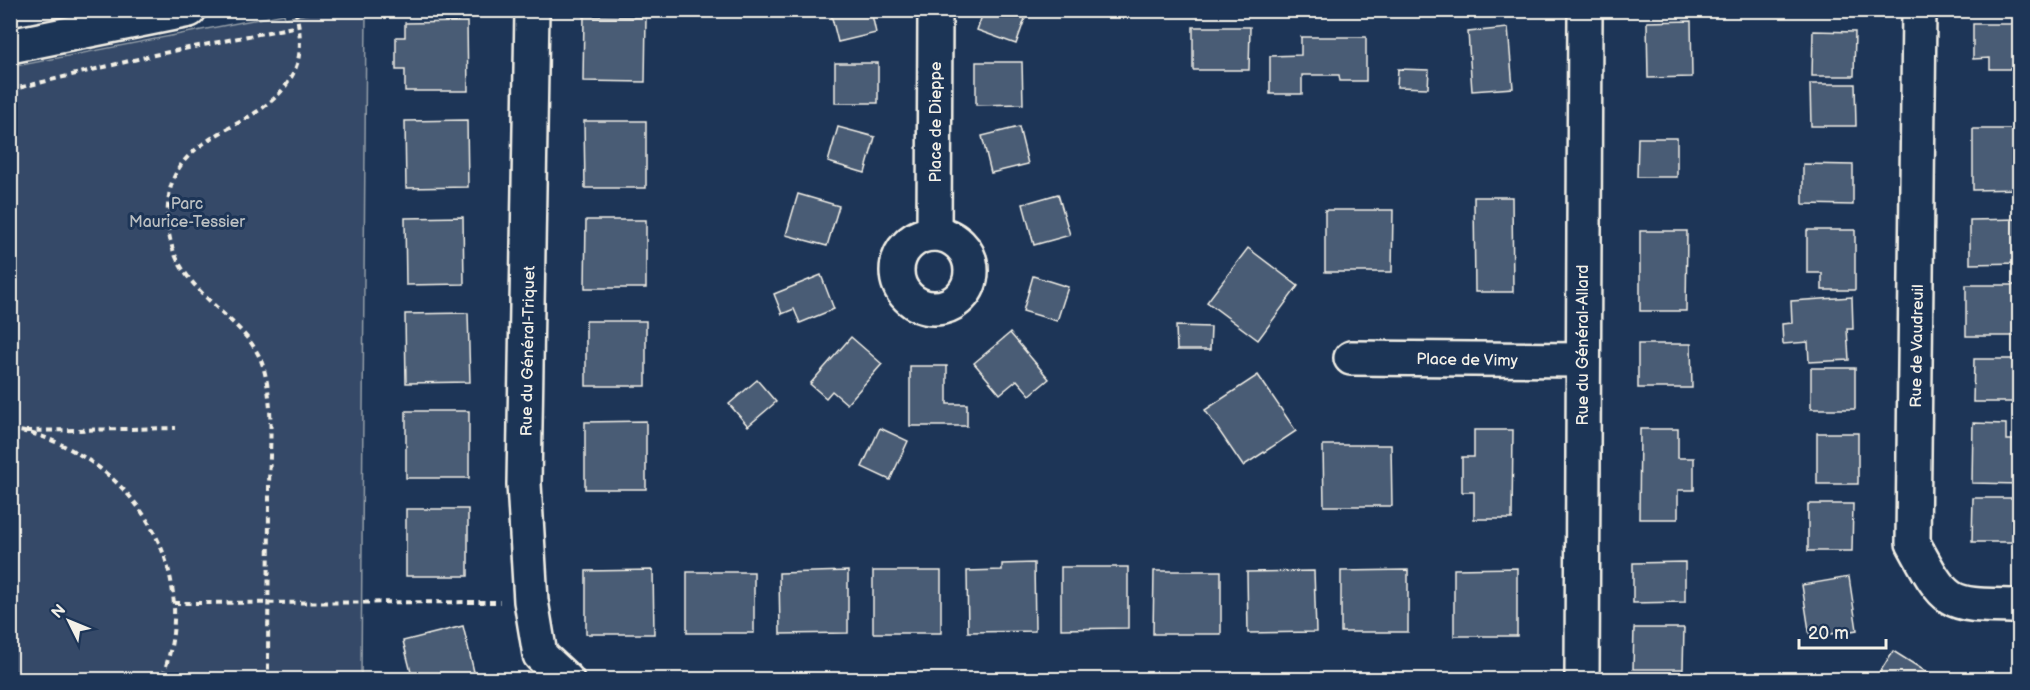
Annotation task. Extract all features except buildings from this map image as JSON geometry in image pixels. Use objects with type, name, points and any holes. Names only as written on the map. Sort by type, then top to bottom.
[{"type":"street","points":[[10,46],[189,10]]},
{"type":"street","name":"Rue du Général-Triquet","points":[[532,10],[525,508],[531,602],[540,655],[567,680]]},
{"type":"street","name":"Place de Dieppe","points":[[934,234],[935,10]]},
{"type":"street","name":"Rue du Général-Allard","points":[[1582,680],[1585,10]]},
{"type":"street","name":"Rue de Vaudreuil","points":[[1919,10],[1913,543],[1943,596],[1966,605],[2019,606]]},
{"type":"street","name":"Place de Vimy","points":[[1351,358],[1582,360]]},
{"type":"path","points":[[268,680],[270,450],[265,375],[258,354],[244,333],[199,291],[178,265],[169,232],[169,197],[176,173],[189,155],[210,139],[265,107],[281,93],[298,60],[300,40],[295,10]]},
{"type":"path","points":[[10,90],[143,58],[298,27]]},
{"type":"path","points":[[10,430],[176,428]]},
{"type":"path","points":[[20,431],[53,440],[80,454],[126,490],[140,506],[160,540],[170,574],[174,603],[172,644],[161,680]]},
{"type":"path","points":[[174,603],[512,602]]},
{"type":"green space","name":"Parc Maurice-Tessier","points":[[328,10],[366,11],[361,679],[11,679],[11,67],[284,14],[285,18]]}]
